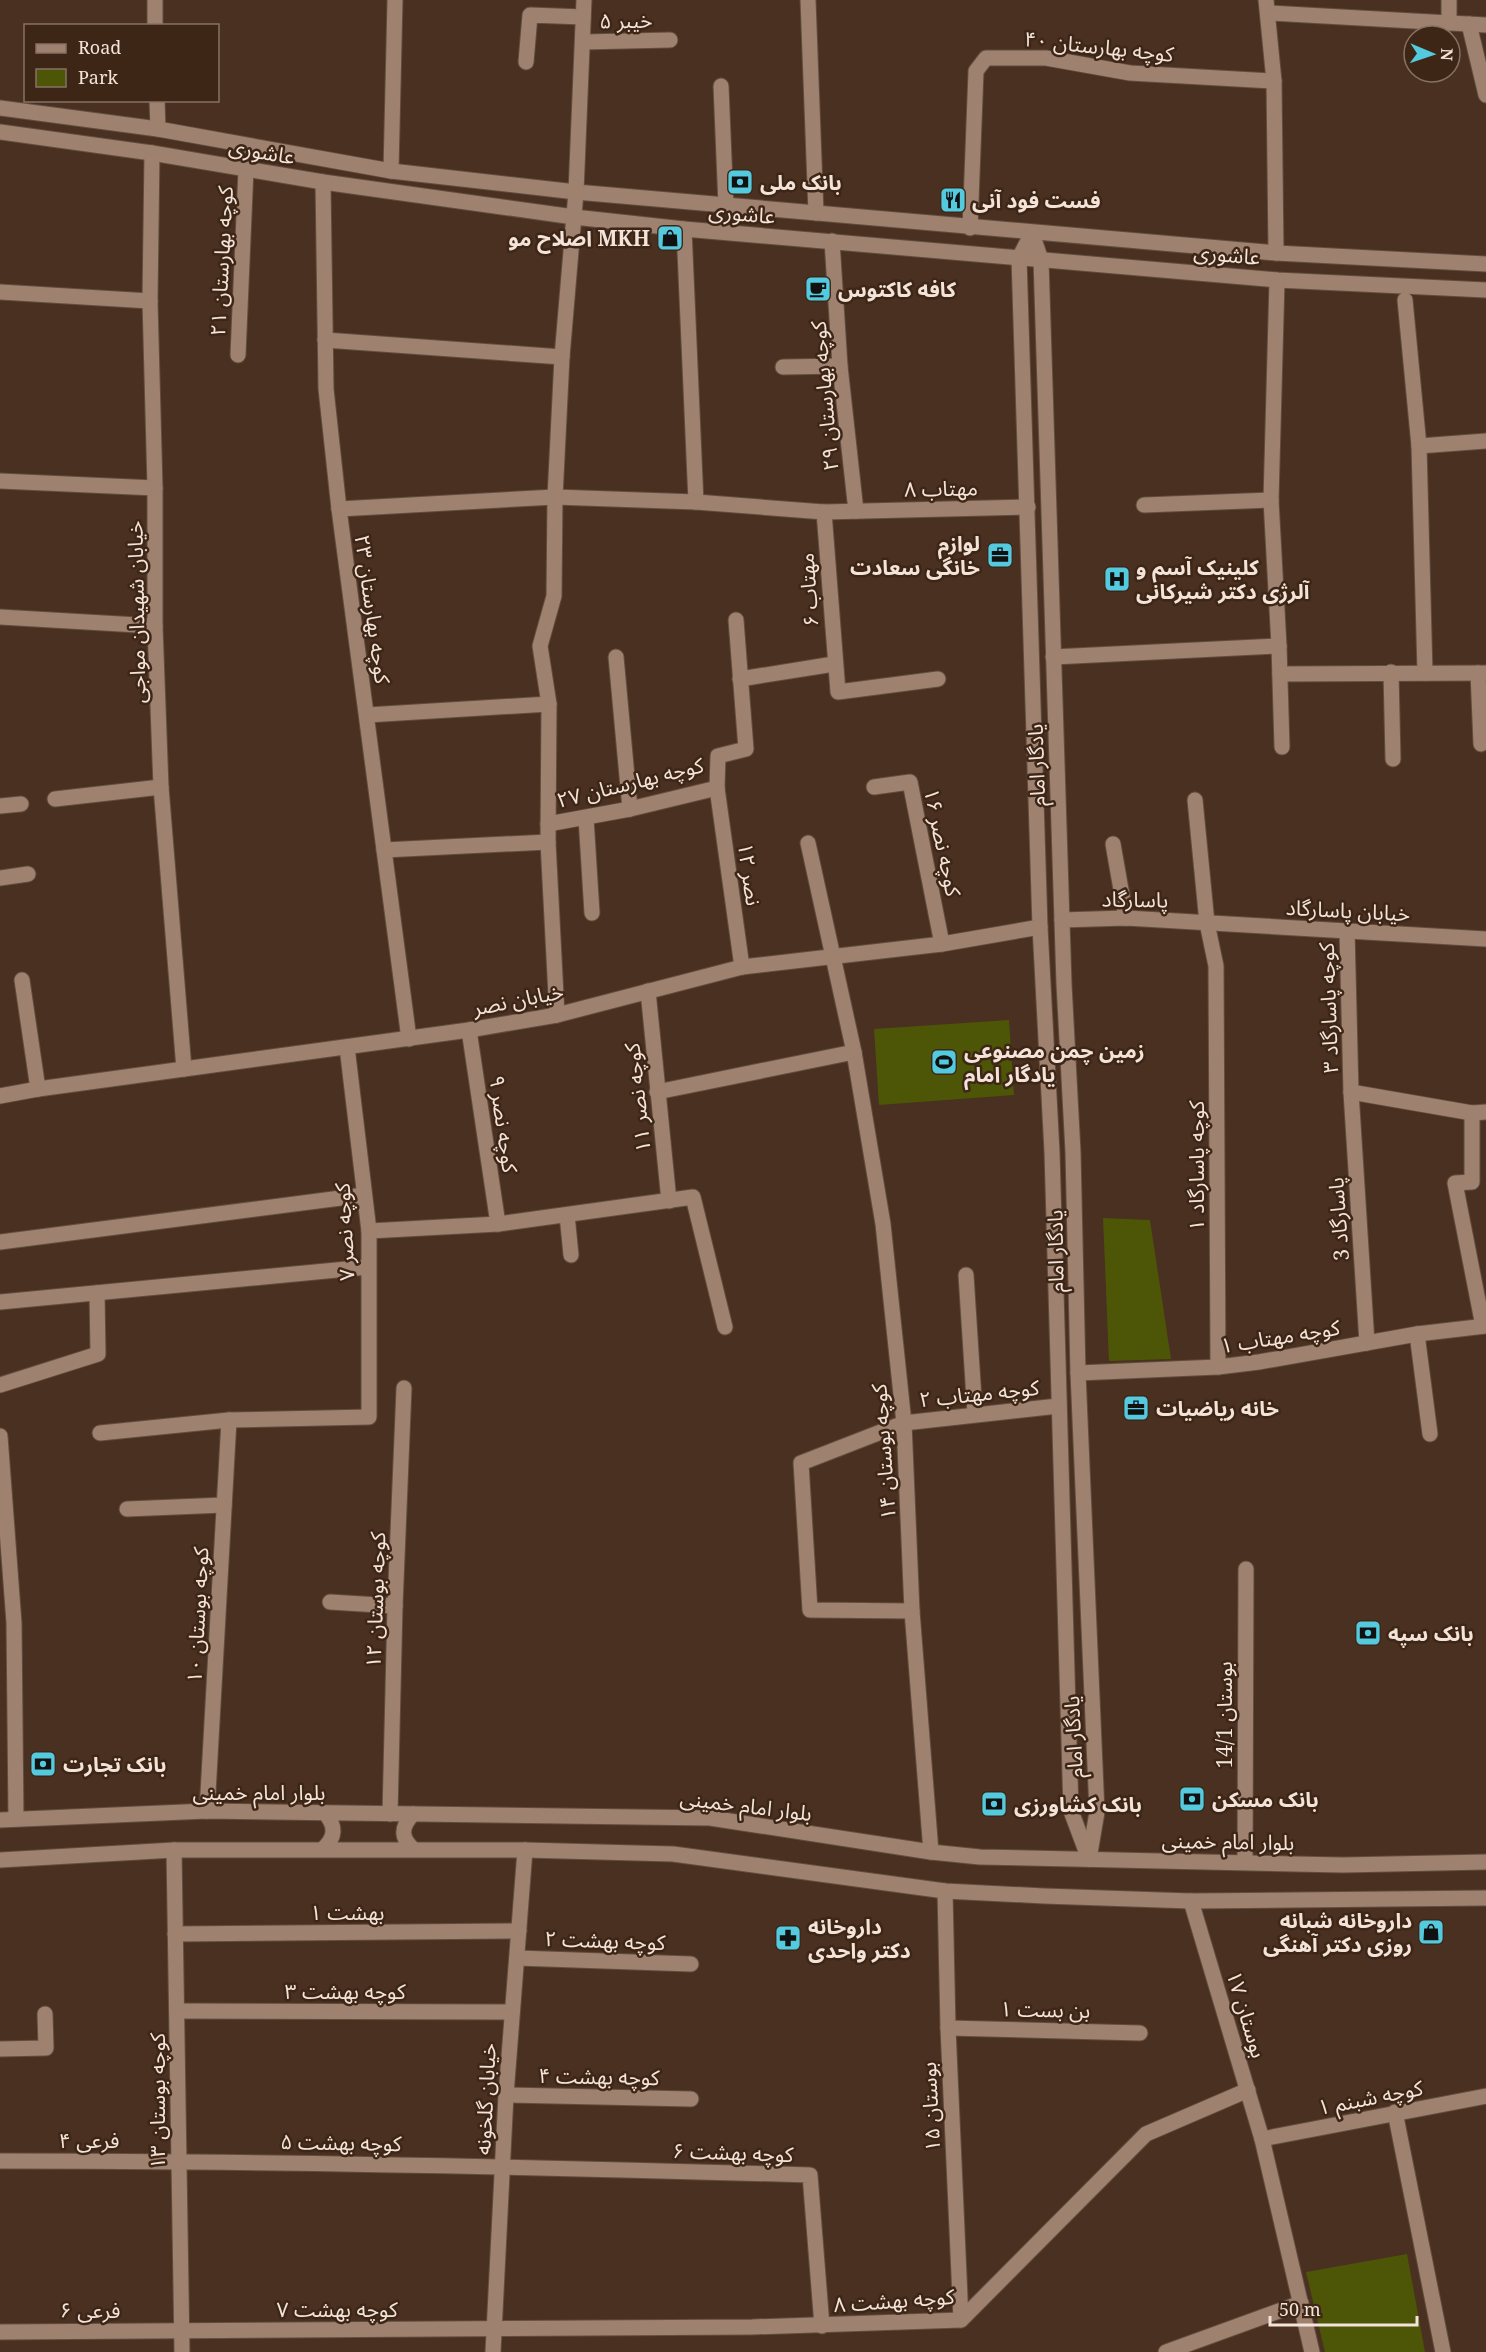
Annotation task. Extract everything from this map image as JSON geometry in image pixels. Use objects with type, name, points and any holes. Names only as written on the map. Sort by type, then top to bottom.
[{"type":"street","points":[[154,0],[155,24]]},
{"type":"street","points":[[392,171],[395,0]]},
{"type":"street","points":[[557,1015],[548,842],[549,704],[540,646],[554,596],[555,497],[561,357],[576,192],[584,0]]},
{"type":"street","points":[[808,0],[816,213]]},
{"type":"street","points":[[1449,0],[1449,23]]},
{"type":"street","points":[[1276,253],[1274,81],[1267,7],[1328,8],[1449,23],[1486,25]]},
{"type":"street","points":[[526,62],[531,15],[584,17]]},
{"type":"street","points":[[1469,24],[1486,95]]},
{"type":"street","name":"خیبر ۵","points":[[583,42],[670,40]]},
{"type":"street","name":"کوچه بهارستان ۴۰","points":[[970,228],[976,70],[986,58],[1046,58],[1143,74],[1274,81]]},
{"type":"street","points":[[721,86],[726,206]]},
{"type":"street","points":[[157,102],[158,129]]},
{"type":"street","name":"عاشوری","points":[[0,108],[158,129],[392,171],[576,192],[1276,253],[1486,264]]},
{"type":"street","name":"عاشوری","points":[[0,132],[574,218],[1276,280],[1486,290]]},
{"type":"street","name":"خیابان شهیدان مواجی","points":[[152,153],[150,301],[160,787],[184,1070]]},
{"type":"street","name":"کوچه بهارستان ۲۱","points":[[237,355],[246,169]]},
{"type":"street","name":"کوچه بهارستان ۲۳","points":[[323,182],[326,389],[339,508],[409,1039]]},
{"type":"street","points":[[684,229],[696,502]]},
{"type":"street","name":"یادگار امام","points":[[1032,233],[1019,258],[1040,927],[1052,1152],[1071,1811],[1089,1859]]},
{"type":"street","name":"یادگار امام","points":[[1032,233],[1041,260],[1062,920],[1073,1152],[1078,1373],[1097,1812],[1089,1859]]},
{"type":"street","name":"کوچه بهارستان ۲۹","points":[[832,241],[840,366],[856,511]]},
{"type":"street","points":[[1276,280],[1271,500],[1282,747]]},
{"type":"street","points":[[0,292],[150,301]]},
{"type":"street","points":[[1020,303],[1027,298],[1036,298],[1042,303]]},
{"type":"street","points":[[1405,300],[1419,446],[1425,673]]},
{"type":"street","points":[[325,340],[561,357]]},
{"type":"street","points":[[783,367],[840,366]]},
{"type":"street","points":[[1419,446],[1486,441]]},
{"type":"street","points":[[0,481],[155,488]]},
{"type":"street","name":"مهتاب ۸","points":[[339,508],[555,497],[696,502],[824,512],[1028,507]]},
{"type":"street","points":[[1144,506],[1271,500]]},
{"type":"street","name":"مهتاب ۶","points":[[824,512],[834,664],[838,692],[938,679]]},
{"type":"street","points":[[0,617],[155,626]]},
{"type":"street","name":"کوچه بهارستان ۲۷","points":[[548,824],[630,809],[717,788],[718,756],[746,749],[736,620]]},
{"type":"street","points":[[1053,657],[1279,646]]},
{"type":"street","points":[[616,657],[630,809]]},
{"type":"street","points":[[740,679],[834,664]]},
{"type":"street","points":[[1391,672],[1393,759]]},
{"type":"street","points":[[1280,674],[1482,673],[1481,744]]},
{"type":"street","points":[[367,716],[549,704]]},
{"type":"street","name":"کوچه نصر ۱۶","points":[[874,787],[910,782],[942,944]]},
{"type":"street","points":[[55,799],[160,787]]},
{"type":"street","name":"نصر ۱۲","points":[[717,788],[742,967]]},
{"type":"street","name":"کوچه پاسارگاد ۱","points":[[1195,800],[1207,923],[1216,966],[1218,1367]]},
{"type":"street","points":[[0,806],[21,804]]},
{"type":"street","points":[[586,818],[592,913]]},
{"type":"street","points":[[384,850],[548,842]]},
{"type":"street","name":"کوچه بوستان ۱۴","points":[[808,843],[854,1052],[883,1224],[904,1423],[912,1611],[932,1852]]},
{"type":"street","points":[[1113,844],[1126,918]]},
{"type":"street","points":[[0,878],[28,874]]},
{"type":"street","name":"پاسارگاد","points":[[1062,920],[1126,918],[1207,923]]},
{"type":"street","name":"خیابان پاسارگاد","points":[[1207,923],[1486,939]]},
{"type":"street","name":"خیابان نصر","points":[[0,1096],[469,1030],[557,1015],[742,967],[942,944],[1040,927]]},
{"type":"street","name":"کوچه پاسارگاد ۳","points":[[1347,930],[1351,1092],[1479,1113]]},
{"type":"street","points":[[22,980],[38,1089]]},
{"type":"street","name":"کوچه نصر ۱۱","points":[[648,991],[669,1201]]},
{"type":"street","name":"کوچه نصر ۹","points":[[469,1030],[498,1224]]},
{"type":"street","name":"کوچه نصر ۷","points":[[229,1420],[369,1417],[369,1231],[347,1047]]},
{"type":"street","points":[[657,1092],[854,1052]]},
{"type":"street","name":"پاسارگاد 3","points":[[1351,1092],[1367,1343]]},
{"type":"street","points":[[1479,1113],[1472,1182],[1455,1183],[1484,1326]]},
{"type":"street","points":[[1052,1152],[1073,1152]]},
{"type":"street","points":[[0,1242],[364,1195]]},
{"type":"street","points":[[369,1231],[498,1224],[693,1197],[725,1327]]},
{"type":"street","points":[[567,1215],[571,1255]]},
{"type":"street","points":[[0,1302],[368,1268]]},
{"type":"street","points":[[966,1275],[975,1414]]},
{"type":"street","points":[[0,1385],[98,1354],[97,1293]]},
{"type":"street","name":"کوچه مهتاب ۱","points":[[1078,1373],[1218,1367],[1484,1326]]},
{"type":"street","points":[[1417,1335],[1430,1434]]},
{"type":"street","name":"کوچه بوستان ۱۲","points":[[390,1814],[395,1606],[404,1389]]},
{"type":"street","name":"کوچه مهتاب ۲","points":[[912,1611],[810,1610],[801,1463],[904,1423],[1058,1406]]},
{"type":"street","points":[[100,1433],[229,1420]]},
{"type":"street","name":"کوچه بوستان ۱۰","points":[[207,1811],[229,1420]]},
{"type":"street","points":[[0,1436],[14,1623],[16,1819]]},
{"type":"street","points":[[127,1509],[224,1505]]},
{"type":"street","name":"بوستان 14/1","points":[[1245,1569],[1245,1862]]},
{"type":"street","points":[[330,1602],[395,1606]]},
{"type":"street","name":"بلوار امام خمینی","points":[[0,1820],[207,1811],[710,1818],[932,1852],[980,1857],[1343,1865],[1486,1862]]},
{"type":"street","points":[[323,1849],[331,1842],[334,1831],[332,1821],[325,1813]]},
{"type":"street","points":[[413,1814],[405,1822],[403,1832],[405,1842],[413,1849]]},
{"type":"street","points":[[0,1860],[174,1850],[525,1850],[673,1854],[945,1891],[1191,1901],[1486,1898]]},
{"type":"street","name":"کوچه بوستان ۱۳","points":[[174,1850],[182,2352]]},
{"type":"street","name":"خیابان گلخونه","points":[[493,2352],[506,2095],[525,1850]]},
{"type":"street","name":"بوستان ۱۵","points":[[945,1891],[948,2028],[961,2320]]},
{"type":"street","name":"بوستان ۱۷","points":[[1191,1901],[1262,2139],[1312,2352]]},
{"type":"street","name":"بهشت ۱","points":[[175,1934],[519,1931]]},
{"type":"street","name":"کوچه بهشت ۲","points":[[517,1958],[691,1964]]},
{"type":"street","name":"کوچه بهشت ۳","points":[[177,2011],[512,2012]]},
{"type":"street","points":[[0,2049],[45,2048],[45,2014]]},
{"type":"street","name":"بن بست ۱","points":[[948,2028],[1140,2033]]},
{"type":"street","name":"کوچه بهشت ۸","points":[[494,2329],[822,2326],[961,2320],[1146,2134],[1248,2090]]},
{"type":"street","name":"کوچه بهشت ۴","points":[[506,2095],[691,2099]]},
{"type":"street","name":"کوچه شبنم ۱","points":[[1262,2139],[1486,2096]]},
{"type":"street","points":[[1395,2112],[1443,2352]]},
{"type":"street","name":"فرعی ۴","points":[[0,2161],[178,2161]]},
{"type":"street","name":"کوچه بهشت ۵","points":[[178,2161],[502,2166]]},
{"type":"street","name":"کوچه بهشت ۶","points":[[502,2166],[810,2175],[822,2326]]},
{"type":"street","points":[[1166,2352],[1301,2303]]},
{"type":"street","name":"کوچه بهشت ۷","points":[[181,2331],[494,2329]]},
{"type":"street","name":"فرعی ۶","points":[[0,2332],[181,2331]]},
{"type":"green space","name":"زمین چمن مصنوعی یادگار امام","points":[[1009,1020],[1014,1095],[879,1105],[874,1029]]},
{"type":"green space","points":[[1103,1218],[1150,1220],[1171,1359],[1109,1361]]},
{"type":"green space","points":[[1407,2254],[1425,2352],[1325,2352],[1306,2272]]},
{"type":"place","name":"بانک ملی","points":[[740,182]]},
{"type":"place","name":"فست فود آنی","points":[[953,200]]},
{"type":"place","name":"اصلاح مو MKH","points":[[670,238]]},
{"type":"place","name":"کافه کاکتوس","points":[[818,289]]},
{"type":"place","name":"لوازم خانگی سعادت","points":[[1000,555]]},
{"type":"place","name":"کلینیک آسم و آلرژی دکتر شیرکانی","points":[[1117,579]]},
{"type":"place","name":"زمین چمن مصنوعی یادگار امام","points":[[944,1062]]},
{"type":"place","name":"خانه ریاضیات","points":[[1136,1408]]},
{"type":"place","name":"بانک سپه","points":[[1368,1633]]},
{"type":"place","name":"بانک تجارت","points":[[43,1764]]},
{"type":"place","name":"بانک مسکن","points":[[1192,1799]]},
{"type":"place","name":"بانک کشاورزی","points":[[994,1804]]},
{"type":"place","name":"داروخانه شبانه روزی دکتر آهنگی","points":[[1431,1932]]},
{"type":"place","name":"داروخانه دکتر واحدی","points":[[788,1938]]}]
